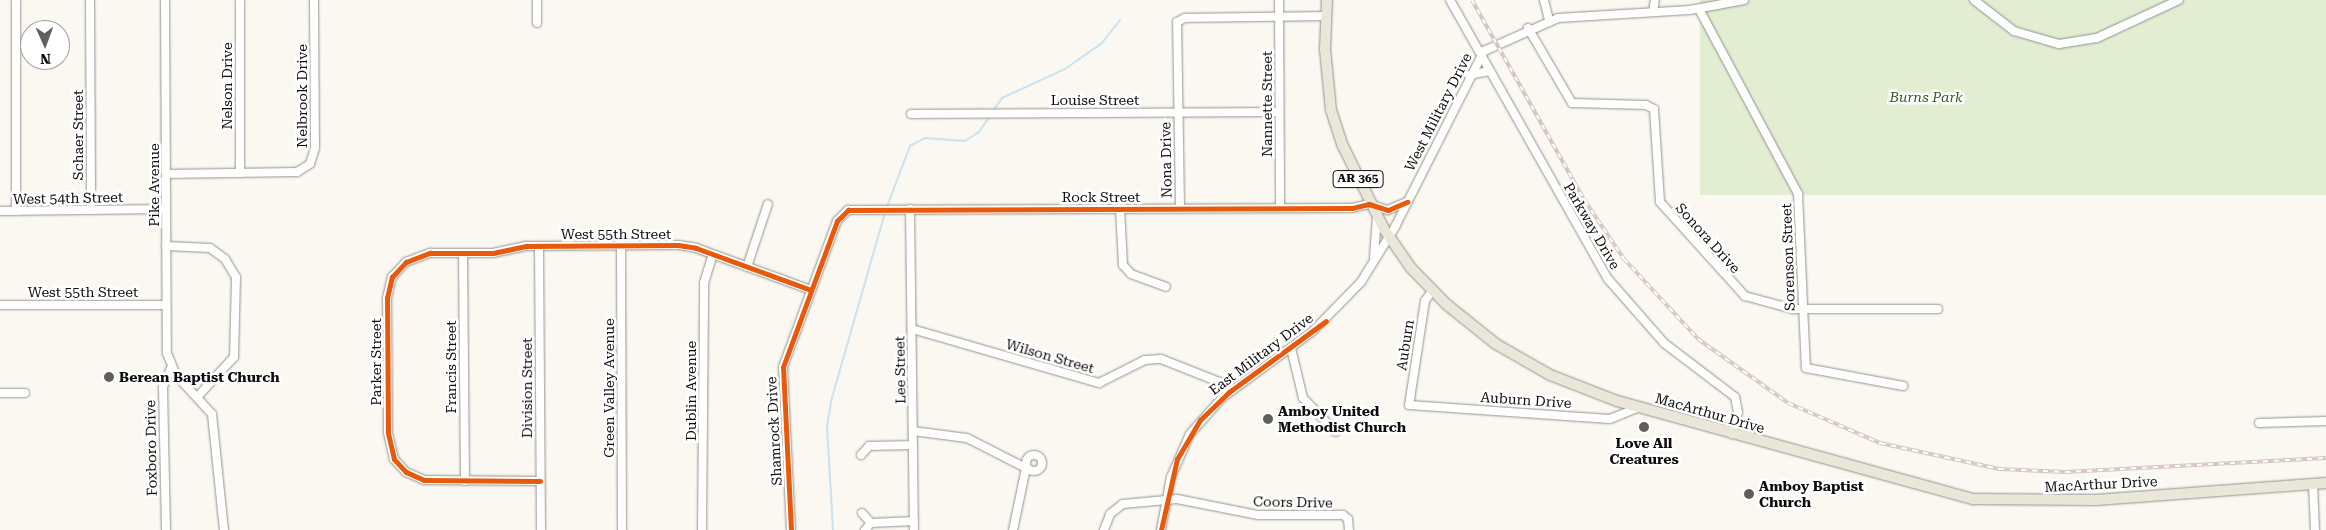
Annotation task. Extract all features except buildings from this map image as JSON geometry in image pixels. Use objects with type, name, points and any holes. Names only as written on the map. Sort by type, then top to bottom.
[{"type":"main road","name":"MacArthur Drive","points":[[1326,0],[1327,95],[1343,146],[1369,204],[1389,237],[1432,290],[1473,328],[1531,365],[1638,407],[1974,499],[2096,500],[2326,483]]},
{"type":"street","points":[[16,0],[16,211]]},
{"type":"street","name":"Schaer Street","points":[[90,0],[91,210]]},
{"type":"street","name":"Pike Avenue","points":[[165,0],[166,304],[172,368]]},
{"type":"street","name":"Nelson Drive","points":[[240,0],[240,173]]},
{"type":"street","name":"Nelbrook Drive","points":[[166,174],[297,172],[313,159],[314,0]]},
{"type":"street","points":[[537,0],[537,23]]},
{"type":"street","name":"Nannette Street","points":[[1279,0],[1280,207]]},
{"type":"street","name":"Parkway Drive","points":[[1450,0],[1590,251],[1626,302],[1664,343],[1735,397],[1738,412],[1732,434]]},
{"type":"street","points":[[1544,0],[1549,20]]},
{"type":"street","points":[[1653,12],[1655,0]]},
{"type":"street","name":"West Military Drive","points":[[1389,237],[1480,54],[1528,28],[1549,20],[1699,9],[1744,0]]},
{"type":"street","points":[[1974,0],[2014,31],[2059,44],[2097,38],[2179,0]]},
{"type":"street","name":"Sorenson Street","points":[[1699,9],[1798,194],[1806,368],[1903,386]]},
{"type":"street","points":[[1279,16],[1326,16]]},
{"type":"street","name":"Nona Drive","points":[[1180,208],[1178,112],[1180,20],[1279,16]]},
{"type":"street","name":"Sonora Drive","points":[[1528,28],[1572,102],[1646,105],[1654,109],[1660,202],[1733,285],[1752,300],[1803,309],[1938,309]]},
{"type":"street","points":[[1469,75],[1490,71]]},
{"type":"street","name":"Louise Street","points":[[911,114],[1279,112]]},
{"type":"street","name":"Rock Street","points":[[837,221],[848,210],[1280,207],[1369,204],[1391,210],[1407,202]]},
{"type":"street","points":[[747,267],[768,204]]},
{"type":"street","points":[[1120,208],[1123,265],[1131,274],[1166,288]]},
{"type":"street","name":"West 54th Street","points":[[0,211],[166,209]]},
{"type":"street","name":"Lee Street","points":[[910,209],[914,530]]},
{"type":"street","points":[[1374,261],[1377,217]]},
{"type":"street","name":"Shamrock Drive","points":[[791,530],[782,373],[837,221]]},
{"type":"street","name":"East Military Drive","points":[[1161,530],[1166,499],[1187,440],[1229,392],[1291,348],[1342,305],[1389,237]]},
{"type":"street","points":[[166,246],[210,248],[225,259],[236,277],[234,357],[198,396]]},
{"type":"street","name":"West 55th Street","points":[[415,257],[539,246],[689,246],[811,290]]},
{"type":"street","name":"Division Street","points":[[539,246],[541,530]]},
{"type":"street","name":"Green Valley Avenue","points":[[621,246],[622,530]]},
{"type":"street","name":"Francis Street","points":[[463,253],[465,481]]},
{"type":"street","name":"Dublin Avenue","points":[[702,530],[704,283],[713,254]]},
{"type":"street","name":"Parker Street","points":[[415,257],[396,272],[387,298],[389,445],[406,472],[424,480],[465,481]]},
{"type":"street","name":"Auburn","points":[[1409,405],[1425,301],[1432,290]]},
{"type":"street","name":"West 55th Street","points":[[0,305],[166,304]]},
{"type":"street","name":"Wilson Street","points":[[912,329],[1099,384],[1145,360],[1166,360],[1219,382],[1229,392]]},
{"type":"street","points":[[1291,348],[1303,398],[1336,432]]},
{"type":"street","points":[[172,368],[198,396],[214,422],[224,530]]},
{"type":"street","name":"Foxboro Drive","points":[[166,530],[162,394],[165,375],[172,368]]},
{"type":"street","points":[[0,393],[25,392]]},
{"type":"street","name":"Auburn Drive","points":[[1409,405],[1610,418],[1638,407]]},
{"type":"street","points":[[2258,423],[2326,421]]},
{"type":"street","points":[[913,431],[967,438],[1026,468],[1013,530]]},
{"type":"street","points":[[863,440],[869,446],[913,445]]},
{"type":"street","points":[[861,455],[869,446]]},
{"type":"street","points":[[465,481],[540,481]]},
{"type":"street","points":[[2313,484],[2315,530]]},
{"type":"street","points":[[1104,530],[1110,514],[1119,506],[1166,499]]},
{"type":"street","name":"Coors Drive","points":[[1166,499],[1258,515],[1343,515],[1348,519],[1349,530]]},
{"type":"street","points":[[862,512],[871,523]]},
{"type":"street","points":[[865,530],[871,523],[914,521]]},
{"type":"green space","name":"Burns Park","points":[[1700,0],[2326,0],[2326,195],[1700,195]]},
{"type":"waterway","points":[[993,111],[1002,98],[1065,69],[1102,43],[1120,20]]},
{"type":"waterway","points":[[886,209],[910,146],[925,138],[965,141],[979,132],[989,117]]},
{"type":"waterway","points":[[833,530],[827,427],[831,401],[885,213]]},
{"type":"railway","points":[[1472,0],[1585,201],[1624,259],[1698,339],[1788,403],[1880,443],[1999,469],[2065,472],[2326,458]]},
{"type":"cycle path","points":[[791,530],[783,367],[837,221],[848,210],[1352,208],[1369,204],[1388,210],[1407,202]]},
{"type":"cycle path","points":[[540,481],[424,480],[406,472],[394,459],[388,432],[387,298],[392,277],[406,262],[430,253],[493,253],[527,246],[678,245],[696,248],[811,290]]},
{"type":"cycle path","points":[[1161,530],[1177,459],[1200,420],[1229,392],[1326,321]]},
{"type":"place","name":"Berean Baptist Church","points":[[109,377]]},
{"type":"place","name":"Amboy United Methodist Church","points":[[1268,419]]},
{"type":"place","name":"Love All Creatures","points":[[1644,427]]},
{"type":"place","name":"Amboy Baptist Church","points":[[1749,494]]}]
